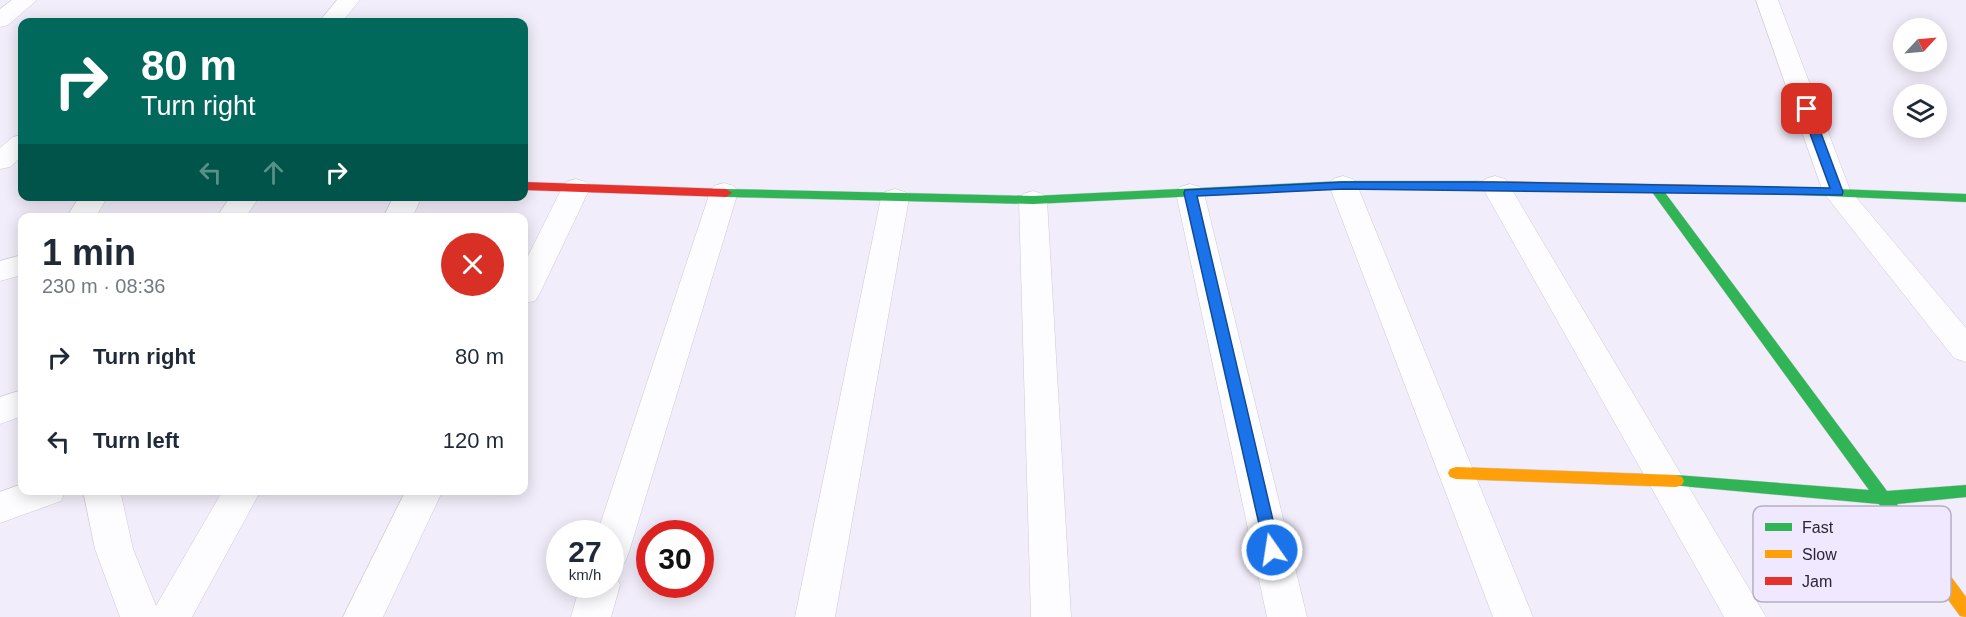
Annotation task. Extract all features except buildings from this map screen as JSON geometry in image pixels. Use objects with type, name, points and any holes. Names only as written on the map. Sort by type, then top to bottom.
[{"type":"street","points":[[0,20],[26,0]]},
{"type":"street","points":[[333,18],[349,0]]},
{"type":"street","points":[[1767,0],[1837,192],[1966,350]]},
{"type":"street","points":[[0,133],[18,135]]},
{"type":"street","points":[[0,161],[18,146]]},
{"type":"street","points":[[528,186],[1033,200],[1343,185],[1494,185],[1837,192],[1966,198]]},
{"type":"street","points":[[1343,185],[1513,617]]},
{"type":"street","points":[[1494,185],[1746,617]]},
{"type":"street","points":[[528,285],[576,188]]},
{"type":"street","points":[[1656,189],[1891,506]]},
{"type":"street","points":[[620,520],[724,192]]},
{"type":"street","points":[[1190,193],[1287,617]]},
{"type":"street","points":[[815,617],[895,198]]},
{"type":"street","points":[[1033,200],[1051,617]]},
{"type":"street","points":[[0,271],[18,266]]},
{"type":"street","points":[[0,411],[18,404]]},
{"type":"street","points":[[1456,472],[1666,480],[1885,498],[1966,490]]},
{"type":"street","points":[[0,508],[35,495]]},
{"type":"street","points":[[102,495],[114,549],[140,617]]},
{"type":"street","points":[[171,617],[240,495]]},
{"type":"street","points":[[363,617],[423,495]]},
{"type":"street","points":[[1951,589],[1966,610]]},
{"type":"street","points":[[591,617],[596,598]]},
{"type":"traffic: fast","points":[[726,193],[1033,200],[1343,185],[1478,185]]},
{"type":"traffic: fast","points":[[1656,189],[1889,506]]},
{"type":"traffic: fast","points":[[1759,190],[1966,198]]},
{"type":"traffic: fast","points":[[1676,481],[1885,498],[1966,491]]},
{"type":"traffic: slow","points":[[1478,185],[1759,190]]},
{"type":"traffic: slow","points":[[1456,473],[1676,481]]},
{"type":"traffic: slow","points":[[1951,590],[1966,611]]},
{"type":"traffic: jam","points":[[528,186],[726,193]]},
{"type":"route","points":[[1272,550],[1190,193],[1343,185],[1494,185],[1837,192],[1807,109]]}]
